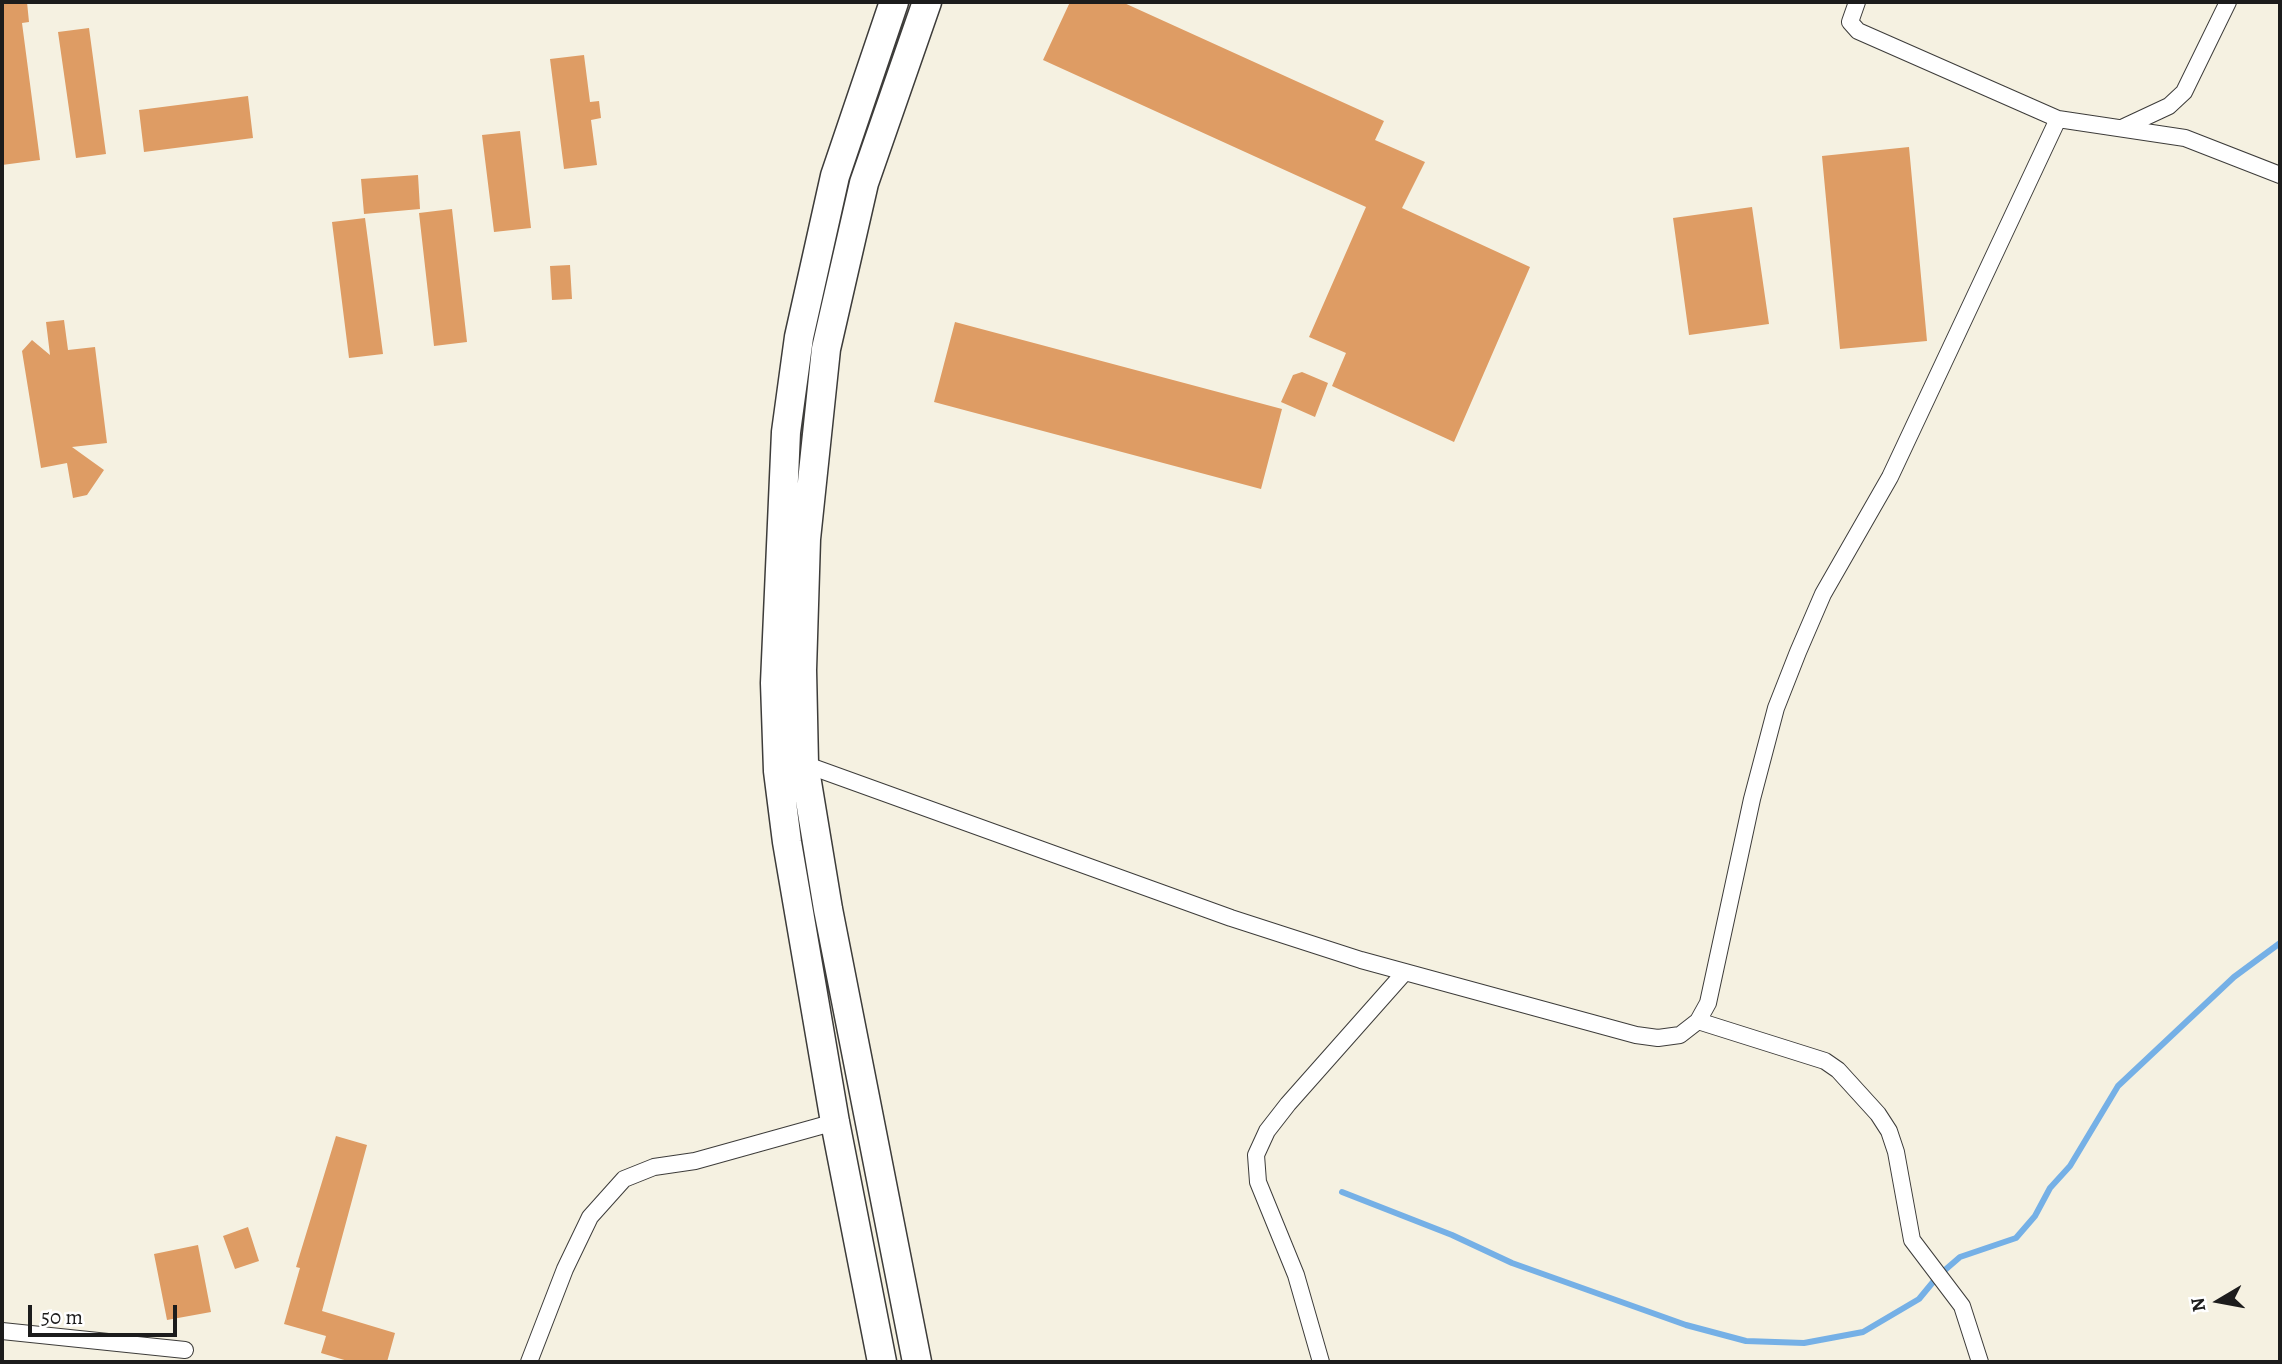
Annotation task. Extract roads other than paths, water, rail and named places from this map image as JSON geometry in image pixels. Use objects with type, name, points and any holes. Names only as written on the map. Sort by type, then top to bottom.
[{"type":"highway","points":[[882,1362],[835,1122],[787,842],[778,771],[775,683],[778,562],[786,432],[813,269],[835,176],[894,2]]},
{"type":"highway","points":[[917,1362],[828,909],[804,764],[802,670],[806,539],[827,349],[864,183],[927,2]]},
{"type":"street","points":[[1857,2],[1850,22],[1858,31],[2058,119],[2185,138],[2280,175]]},
{"type":"street","points":[[2124,127],[2169,106],[2184,92],[2228,2]]},
{"type":"street","points":[[804,764],[1231,918],[1405,972],[1636,1035],[1658,1038],[1679,1035],[1698,1021],[1709,1003],[1752,799],[1776,708],[1798,652],[1824,594],[1890,477],[2058,119]]},
{"type":"street","points":[[1321,1362],[1296,1275],[1258,1182],[1256,1155],[1266,1131],[1405,972]]},
{"type":"street","points":[[1698,1021],[1825,1061],[1838,1070],[1878,1114],[1889,1131],[1896,1152],[1912,1240],[1962,1306],[1980,1362]]},
{"type":"street","points":[[529,1362],[565,1269],[590,1217],[624,1179],[654,1167],[695,1161],[835,1122]]},
{"type":"street","points":[[2,1331],[185,1350]]},
{"type":"waterway","points":[[1342,1192],[1452,1235],[1512,1263],[1686,1325],[1746,1341],[1804,1343],[1863,1332],[1919,1299],[1938,1276],[1960,1257],[2016,1238],[2035,1216],[2050,1188],[2070,1166],[2118,1086],[2234,977],[2280,943]]}]
